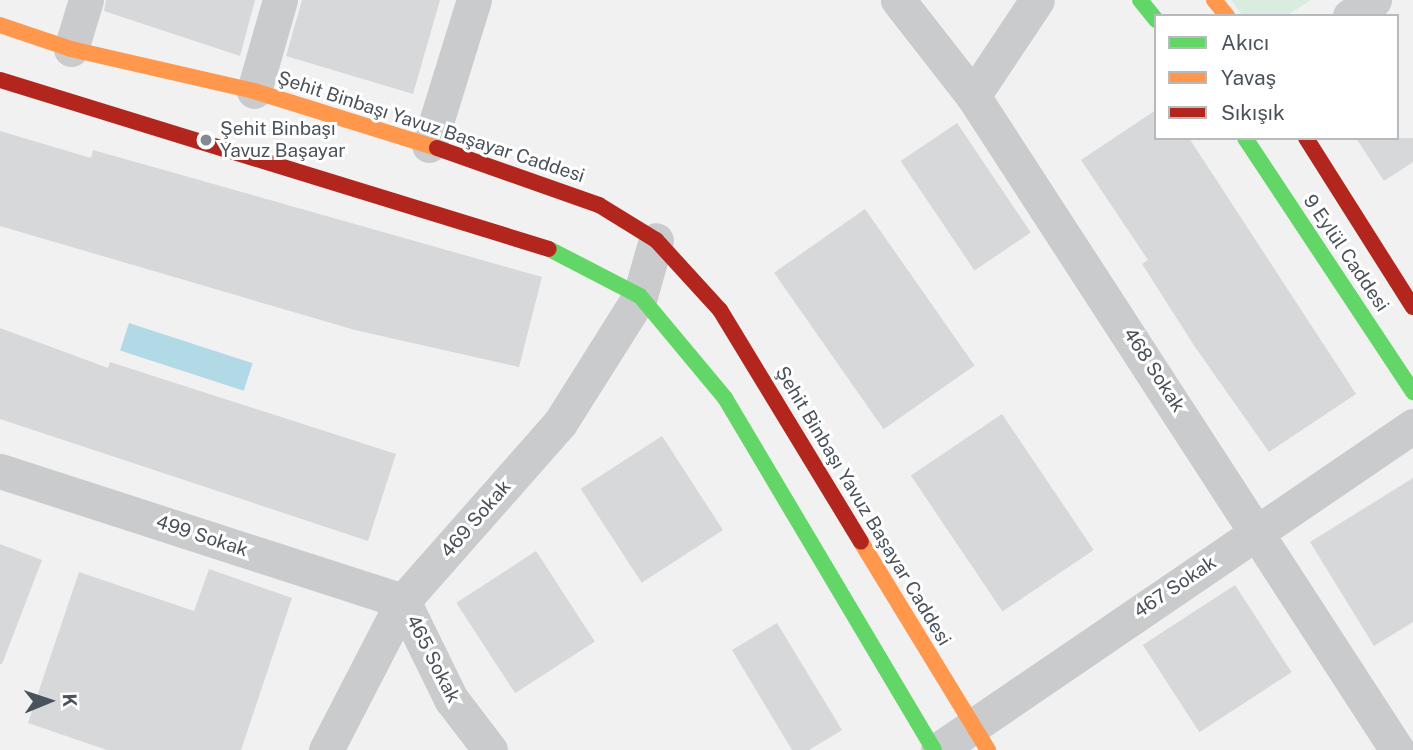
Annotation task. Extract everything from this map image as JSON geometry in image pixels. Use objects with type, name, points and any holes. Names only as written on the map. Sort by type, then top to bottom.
[{"type":"street","points":[[71,49],[86,0]]},
{"type":"street","points":[[254,92],[280,0]]},
{"type":"street","points":[[429,145],[474,0]]},
{"type":"street","name":"468 Sokak","points":[[898,0],[974,96],[1259,529],[1397,750]]},
{"type":"street","points":[[974,96],[1037,0]]},
{"type":"street","points":[[1140,0],[1154,18]]},
{"type":"street","points":[[1214,0],[1225,14]]},
{"type":"street","points":[[1353,14],[1374,0]]},
{"type":"street","name":"Şehit Binbaşı Yavuz Başayar Caddesi","points":[[0,25],[71,49],[254,92],[429,145],[599,205],[656,240],[720,310],[980,738]]},
{"type":"street","points":[[0,79],[532,240],[640,296],[725,398],[936,750]]},
{"type":"street","name":"9 Eylül Caddesi","points":[[1246,140],[1413,392]]},
{"type":"street","name":"9 Eylül Caddesi","points":[[1307,140],[1413,307]]},
{"type":"street","name":"469 Sokak","points":[[326,750],[403,601],[560,423],[640,296],[656,240]]},
{"type":"street","name":"467 Sokak","points":[[936,750],[980,738],[1259,529],[1413,426]]},
{"type":"street","name":"499 Sokak","points":[[0,471],[403,601]]},
{"type":"street","name":"465 Sokak","points":[[403,601],[451,699],[490,750]]},
{"type":"green space","points":[[1231,0],[1311,0],[1289,14],[1242,14]]},
{"type":"water","points":[[129,323],[253,363],[244,391],[120,351]]},
{"type":"building","points":[[106,0],[255,0],[240,56],[104,11]]},
{"type":"building","points":[[302,0],[440,0],[413,94],[286,56]]},
{"type":"building","points":[[1154,111],[1154,140],[1190,140],[1356,394],[1269,452],[1195,347],[1142,264],[1148,260],[1081,160]]},
{"type":"building","points":[[957,123],[1031,232],[974,270],[901,161]]},
{"type":"building","points":[[0,131],[91,158],[93,150],[542,277],[519,367],[355,330],[0,226]]},
{"type":"building","points":[[1413,138],[1413,162],[1384,181],[1357,140]]},
{"type":"building","points":[[865,209],[975,365],[884,429],[774,273]]},
{"type":"building","points":[[0,328],[108,368],[110,362],[396,454],[368,541],[0,419]]},
{"type":"building","points":[[1002,414],[1094,550],[1003,611],[911,476]]},
{"type":"building","points":[[662,436],[723,530],[642,583],[581,489]]},
{"type":"building","points":[[1413,478],[1413,622],[1374,646],[1310,542]]},
{"type":"building","points":[[0,544],[42,560],[2,664],[0,664]]},
{"type":"building","points":[[536,551],[595,642],[515,693],[456,603]]},
{"type":"building","points":[[209,569],[292,598],[241,750],[107,750],[28,723],[79,572],[194,611]]},
{"type":"building","points":[[1235,585],[1292,672],[1199,732],[1143,645]]},
{"type":"building","points":[[777,623],[842,730],[809,750],[792,750],[732,650]]},
{"type":"traffic: fast","points":[[1140,0],[1154,18]]},
{"type":"traffic: fast","points":[[1246,140],[1413,392]]},
{"type":"traffic: fast","points":[[549,249],[640,296],[725,398],[934,750]]},
{"type":"traffic: slow","points":[[1214,0],[1225,14]]},
{"type":"traffic: slow","points":[[0,25],[71,49],[254,91],[437,148]]},
{"type":"traffic: slow","points":[[861,542],[988,750]]},
{"type":"traffic: jam","points":[[0,80],[549,249]]},
{"type":"traffic: jam","points":[[1307,140],[1413,307]]},
{"type":"traffic: jam","points":[[437,148],[599,205],[656,240],[720,310],[861,542]]},
{"type":"place","name":"Şehit Binbaşı Yavuz Başayar","points":[[206,140]]}]
